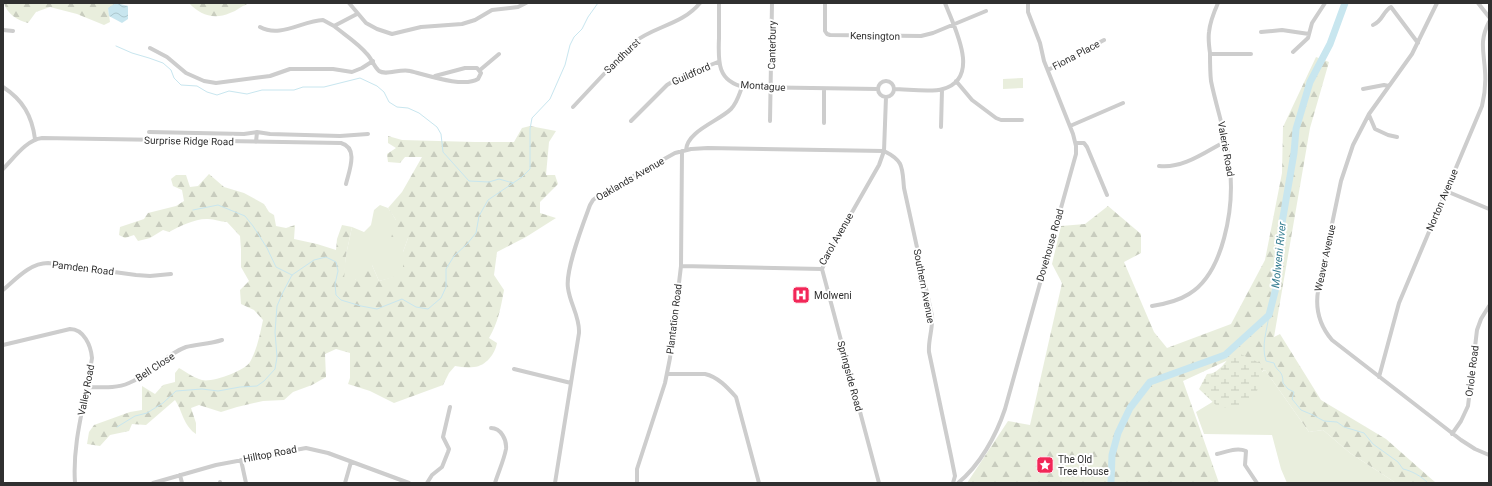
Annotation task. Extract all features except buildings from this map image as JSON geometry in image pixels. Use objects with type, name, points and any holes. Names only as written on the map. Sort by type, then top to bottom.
[{"type":"street","points":[[349,3],[370,26],[392,34],[421,27],[462,24],[475,20],[492,10],[518,7],[526,3]]},
{"type":"street","name":"Sandhurst","points":[[573,106],[633,42],[682,19],[694,10],[700,3]]},
{"type":"street","points":[[718,62],[719,3]]},
{"type":"street","name":"Canterbury","points":[[770,121],[772,3]]},
{"type":"street","name":"Kensington","points":[[825,3],[825,31],[828,35],[920,36],[953,25]]},
{"type":"street","points":[[894,89],[942,90],[956,81],[963,70],[964,58],[945,3]]},
{"type":"street","name":"Dovehouse Road","points":[[960,482],[973,467],[992,440],[1005,409],[1076,154],[1076,143],[1048,70],[1029,13],[1028,3]]},
{"type":"street","name":"Valerie Road","points":[[1152,306],[1176,301],[1190,294],[1202,284],[1213,268],[1224,235],[1230,204],[1231,174],[1226,141],[1211,80],[1210,54],[1210,30],[1218,3]]},
{"type":"street","points":[[1293,52],[1306,40],[1312,23],[1325,3]]},
{"type":"street","name":"Weaver Avenue","points":[[1437,3],[1406,64],[1369,116],[1354,145],[1341,181],[1318,291],[1317,305],[1320,321],[1328,336],[1452,434],[1470,446],[1489,454]]},
{"type":"street","points":[[1478,3],[1489,17]]},
{"type":"street","points":[[1373,25],[1380,21],[1388,8],[1391,7],[1418,43]]},
{"type":"street","points":[[953,25],[986,11]]},
{"type":"street","points":[[334,26],[358,14]]},
{"type":"street","points":[[260,27],[267,30],[280,30],[322,20],[334,26],[360,47],[373,61],[377,70],[382,73],[405,70],[470,83],[480,78],[480,70]]},
{"type":"street","name":"Norton Avenue","points":[[1379,377],[1396,311],[1483,101],[1486,86],[1482,42],[1489,22]]},
{"type":"street","points":[[3,30],[13,31]]},
{"type":"street","points":[[1261,32],[1288,30],[1309,34]]},
{"type":"street","name":"Fiona Place","points":[[1048,70],[1104,40]]},
{"type":"street","points":[[150,48],[167,57],[186,73],[204,81],[216,83],[270,76],[290,69],[333,69],[352,72],[373,61]]},
{"type":"street","points":[[480,70],[499,54]]},
{"type":"street","points":[[1210,54],[1251,54]]},
{"type":"street","name":"Montague","points":[[718,62],[725,76],[731,82],[742,87],[878,89]]},
{"type":"street","name":"Guildford","points":[[631,121],[659,92],[670,83],[718,62]]},
{"type":"street","points":[[435,76],[465,68],[475,67],[480,70]]},
{"type":"street","points":[[956,81],[972,100],[996,118],[1001,120],[1022,120]]},
{"type":"street","points":[[886,97],[880,94],[878,89],[882,83],[887,82],[891,84],[894,89]]},
{"type":"street","points":[[1362,89],[1384,85],[1389,86]]},
{"type":"street","points":[[3,87],[18,98],[34,127],[35,139],[24,147],[3,169]]},
{"type":"street","points":[[684,150],[692,137],[731,109],[738,98],[742,87]]},
{"type":"street","points":[[824,89],[824,123]]},
{"type":"street","points":[[886,97],[891,95],[894,89]]},
{"type":"street","points":[[941,127],[942,90]]},
{"type":"street","points":[[884,151],[886,97]]},
{"type":"street","points":[[1070,126],[1123,103]]},
{"type":"street","points":[[1369,116],[1375,129],[1397,137]]},
{"type":"street","points":[[149,132],[244,134],[257,132],[270,134],[340,136],[368,134]]},
{"type":"street","points":[[256,142],[257,132]]},
{"type":"street","name":"Surprise Ridge Road","points":[[35,139],[343,144],[348,146],[352,154],[351,166],[346,184]]},
{"type":"street","points":[[1158,166],[1180,164],[1226,141]]},
{"type":"street","points":[[1076,143],[1084,143],[1087,147],[1107,195]]},
{"type":"street","name":"Oaklands Avenue","points":[[555,483],[579,328],[568,291],[568,276],[590,205],[593,200],[666,158],[684,150],[730,148],[884,151]]},
{"type":"street","name":"Plantation Road","points":[[637,483],[637,469],[667,374],[681,266],[684,150]]},
{"type":"street","name":"Carol Avenue","points":[[681,266],[822,268],[826,258],[878,165],[884,151]]},
{"type":"street","name":"Southern Avenue","points":[[884,151],[898,160],[902,168],[904,188],[932,316],[929,352],[955,476],[953,483]]},
{"type":"street","points":[[1446,191],[1489,209]]},
{"type":"street","name":"Pamden Road","points":[[3,290],[33,266],[44,263],[136,275],[150,276],[172,274]]},
{"type":"street","name":"Springside Road","points":[[822,268],[879,483]]},
{"type":"street","name":"Oriole Road","points":[[1452,434],[1461,421],[1468,406],[1477,330],[1481,319],[1489,306]]},
{"type":"street","name":"Valley Road","points":[[3,345],[65,329],[76,329],[84,336],[92,354],[76,449],[75,483]]},
{"type":"street","name":"Bell Close","points":[[86,387],[118,386],[128,384],[140,378],[164,360],[185,348],[214,343],[222,340]]},
{"type":"street","points":[[514,369],[571,383]]},
{"type":"street","points":[[667,374],[705,374],[715,377],[736,397],[759,483]]},
{"type":"street","points":[[427,483],[432,475],[442,467],[448,452],[448,448],[443,437],[450,407]]},
{"type":"street","points":[[491,428],[496,428],[502,434],[506,449],[495,483]]},
{"type":"street","name":"Hilltop Road","points":[[153,483],[241,460],[306,448],[317,449],[409,483]]},
{"type":"street","points":[[1217,454],[1233,450],[1245,450],[1247,452],[1244,462],[1245,465],[1257,483]]},
{"type":"street","points":[[241,460],[246,483]]},
{"type":"street","points":[[344,483],[351,462]]},
{"type":"street","points":[[180,475],[182,483]]},
{"type":"street","points":[[955,476],[960,482]]},
{"type":"green space","points":[[4,3],[116,3],[108,8],[110,22],[104,25],[77,14],[50,7],[36,12],[28,23],[13,16],[7,10]]},
{"type":"green space","points":[[189,3],[250,3],[233,12],[213,16],[198,11]]},
{"type":"green space","points":[[1316,57],[1329,62],[1310,128],[1274,337],[1280,334],[1321,400],[1386,439],[1436,483],[1396,483],[1350,453],[1323,430],[1309,432],[1265,370],[1231,383],[1237,356],[1183,381],[1219,483],[967,483],[1008,421],[1030,425],[1062,283],[1052,264],[1061,226],[1085,224],[1108,206],[1141,234],[1141,253],[1124,262],[1154,332],[1167,348],[1231,324],[1265,260],[1282,173],[1283,127]]},
{"type":"green space","points":[[1023,78],[1023,88],[1003,89],[1003,79]]},
{"type":"green space","points":[[530,126],[556,131],[549,142],[546,175],[555,175],[558,184],[540,202],[540,213],[556,218],[526,237],[497,252],[494,275],[504,290],[497,321],[489,338],[497,343],[492,355],[486,362],[474,367],[455,366],[449,373],[443,385],[394,403],[370,391],[348,384],[350,378],[350,353],[336,349],[325,354],[326,377],[312,385],[293,392],[284,400],[263,401],[221,412],[199,405],[191,408],[196,423],[196,434],[188,427],[175,400],[146,425],[132,424],[129,431],[110,435],[100,446],[87,444],[89,432],[94,425],[130,412],[142,410],[142,386],[155,394],[163,385],[175,382],[175,373],[179,368],[202,380],[213,380],[228,376],[242,369],[250,362],[256,347],[263,320],[254,310],[241,304],[240,290],[249,281],[241,267],[240,236],[227,222],[211,219],[193,221],[169,232],[163,230],[150,238],[138,241],[134,235],[125,238],[119,235],[120,227],[144,219],[148,213],[176,206],[184,201],[182,190],[173,186],[171,179],[176,175],[186,175],[190,187],[198,186],[209,174],[224,187],[244,193],[264,204],[269,212],[274,215],[276,226],[286,228],[295,225],[294,239],[336,250],[337,239],[342,225],[352,227],[346,255],[344,280],[355,280],[366,263],[372,265],[379,281],[403,274],[403,252],[408,238],[391,238],[396,220],[388,208],[402,192],[422,157],[405,157],[400,163],[388,162],[387,154],[396,148],[388,143],[388,136],[402,140],[514,142],[522,128]]},
{"type":"green space","points":[[380,205],[388,208],[408,238],[403,252],[403,275],[379,281],[372,265],[355,280],[343,280],[346,255],[352,227],[364,232],[371,225],[374,210]]},
{"type":"green space","points":[[1234,351],[1264,365],[1256,395],[1239,408],[1218,407],[1199,389],[1207,374],[1215,372],[1219,369]]},
{"type":"green space","points":[[1265,370],[1309,432],[1323,430],[1350,453],[1396,483],[1287,483],[1281,469],[1272,435],[1204,434],[1196,412]]},
{"type":"water","points":[[116,3],[128,6],[128,19],[122,23],[109,16],[108,8]]},
{"type":"waterway","points":[[117,427],[135,416],[147,413],[163,403],[176,391],[202,389],[218,391],[257,386],[264,381],[275,369],[277,357],[275,332],[277,306],[292,275],[314,260],[326,257],[336,262],[338,271],[335,284],[336,295],[341,300],[361,306],[377,309],[402,299],[416,307],[428,309],[441,298],[446,287],[446,269],[454,256],[476,233],[479,216],[488,200],[522,177],[530,169],[530,129],[532,118],[550,99],[565,65],[570,45],[598,3]]},
{"type":"waterway","name":"Molweni River","points":[[1111,483],[1112,455],[1118,433],[1130,408],[1150,382],[1225,355],[1269,315],[1277,284],[1282,223],[1294,153],[1296,129],[1310,82],[1330,44],[1345,3]]},
{"type":"waterway","points":[[116,46],[163,63],[171,70],[174,78],[181,85],[197,86],[207,92],[217,95],[229,91],[247,94],[262,90],[294,90],[303,87],[324,87],[360,78],[377,86],[384,92],[389,102],[397,107],[408,108],[419,113],[437,127],[441,134],[443,152],[469,181],[489,182],[499,179],[513,183]]},
{"type":"waterway","points":[[193,210],[218,205],[245,216],[267,248],[276,267],[292,275]]},
{"type":"waterway","points":[[1269,315],[1264,344],[1266,361],[1274,363],[1282,375],[1283,383],[1288,389],[1294,392],[1292,399],[1301,410],[1324,421],[1337,422],[1344,427],[1364,433],[1373,444],[1398,462],[1403,469],[1416,474],[1428,483]]},
{"type":"place","name":"Molweni","points":[[801,295]]},
{"type":"place","name":"The Old Tree House","points":[[1045,465]]}]
